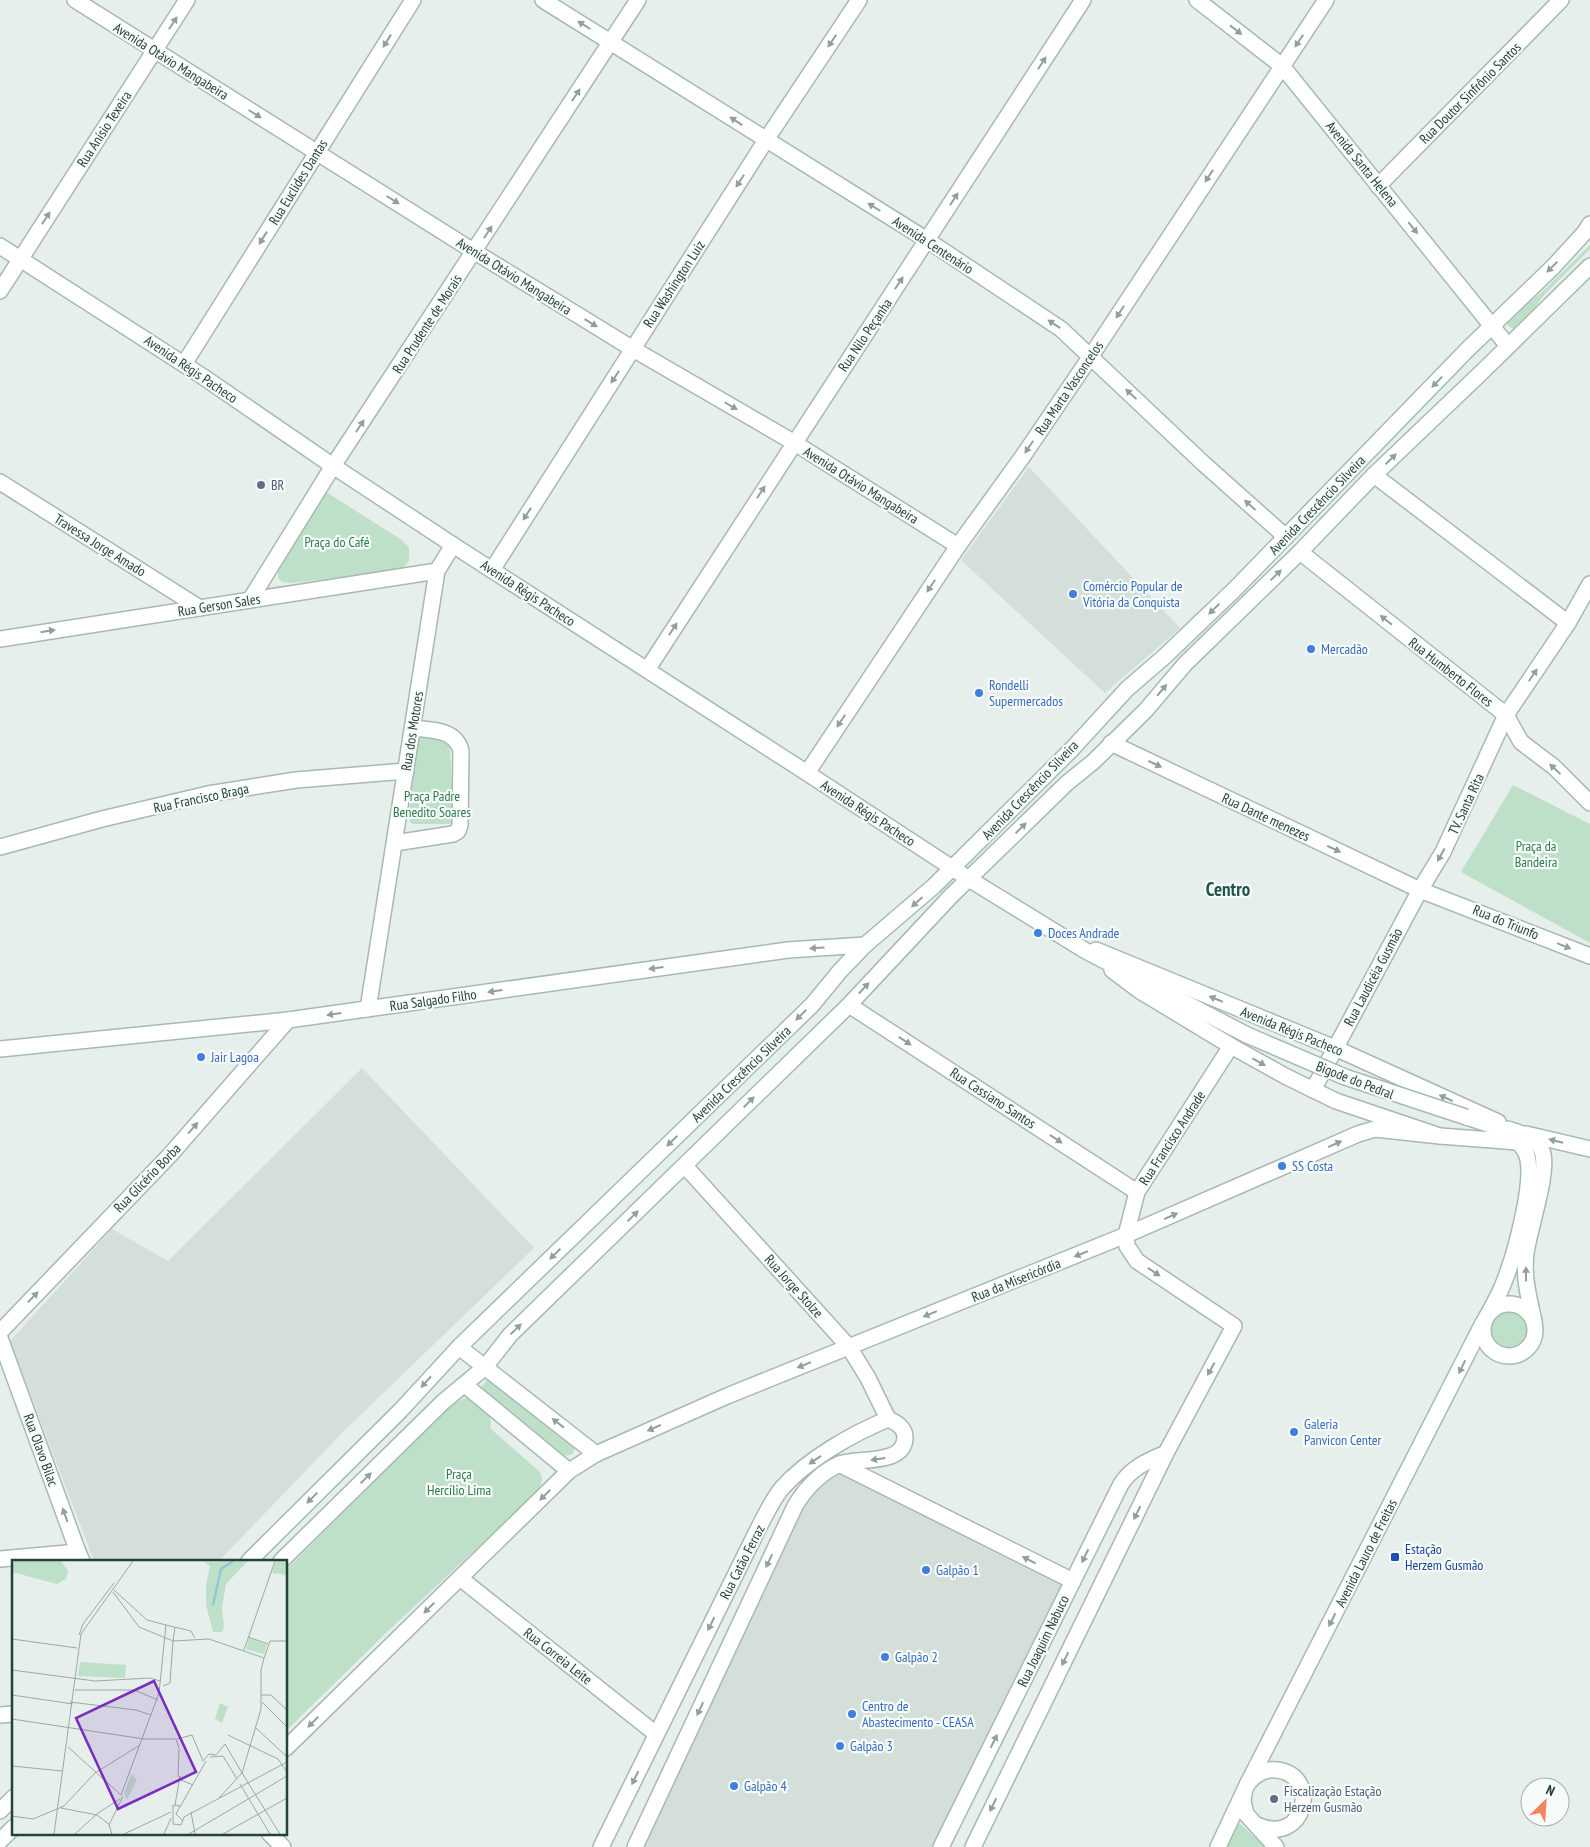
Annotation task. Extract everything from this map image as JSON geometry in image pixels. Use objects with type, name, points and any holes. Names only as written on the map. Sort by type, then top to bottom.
[{"type":"street","name":"Avenida Otávio Mangabeira","points":[[75,0],[475,252],[633,349],[794,442],[958,546]]},
{"type":"street","name":"Rua Anísio Texeira","points":[[0,291],[187,0]]},
{"type":"street","name":"Rua Euclides Dantas","points":[[184,364],[413,0]]},
{"type":"street","name":"Avenida Centenário","points":[[543,0],[927,240],[1062,329],[1204,464],[1286,537]]},
{"type":"street","name":"Rua Prudente de Morais","points":[[250,600],[333,466],[475,252],[638,0]]},
{"type":"street","name":"Rua Washington Luiz","points":[[492,570],[766,140],[859,0]]},
{"type":"street","name":"Rua Nilo Peçanha","points":[[647,670],[1083,0]]},
{"type":"street","name":"Avenida Santa Helena","points":[[1197,0],[1282,66],[1508,346]]},
{"type":"street","name":"Rua Marta Vasconcelos","points":[[807,772],[958,546],[1023,456],[1091,356],[1326,0]]},
{"type":"street","name":"Rua Doutor Sinfrônio Santos","points":[[1378,186],[1561,0]]},
{"type":"street","name":"Avenida Crescêncio Silveira","points":[[459,1347],[804,1012],[828,988],[840,971],[865,945],[901,916],[952,868],[1072,749],[1127,689],[1164,658],[1286,537],[1492,326],[1554,266],[1590,224]]},
{"type":"street","name":"Avenida Régis Pacheco","points":[[0,246],[184,364],[453,545],[807,772],[969,879],[1086,951],[1247,1035]]},
{"type":"street","name":"Avenida Crescêncio Silveira","points":[[485,1367],[510,1334],[849,1005],[969,879],[1067,783],[1146,710],[1185,664],[1300,552],[1374,475],[1590,266]]},
{"type":"street","points":[[1374,475],[1568,623]]},
{"type":"street","name":"Travessa Jorge Amado","points":[[0,482],[200,608]]},
{"type":"street","name":"Rua dos Motores","points":[[368,1009],[437,571],[453,545]]},
{"type":"street","name":"Rua Humberto Flores","points":[[1300,552],[1506,715],[1521,742],[1554,767],[1590,803]]},
{"type":"street","name":"Rua Gerson Sales","points":[[0,639],[437,571]]},
{"type":"street","points":[[1506,715],[1568,623],[1590,584]]},
{"type":"street","points":[[1127,689],[1141,695],[1146,710]]},
{"type":"street","name":"TV. Santa Rita","points":[[1420,890],[1444,852],[1506,715]]},
{"type":"street","points":[[395,843],[453,834],[458,831],[460,825],[461,751],[459,744],[454,737],[448,734],[413,728]]},
{"type":"street","name":"Rua Dante menezes","points":[[1090,728],[1096,740],[1105,744],[1111,743],[1420,890]]},
{"type":"street","name":"Rua Francisco Braga","points":[[0,847],[102,819],[208,794],[296,780],[406,771]]},
{"type":"street","name":"Rua do Triunfo","points":[[1420,890],[1590,956]]},
{"type":"street","name":"Rua Laudicéia Gusmão","points":[[1312,1090],[1420,890]]},
{"type":"street","name":"Avenida Régis Pacheco","points":[[1060,935],[1335,1048],[1520,1137]]},
{"type":"street","name":"Rua Salgado Filho","points":[[0,1050],[288,1020],[788,950],[865,945]]},
{"type":"street","name":"Avenida Régis Pacheco","points":[[1086,951],[1140,991],[1231,1046],[1312,1090],[1336,1101],[1440,1136]]},
{"type":"street","name":"Rua Cassiano Santos","points":[[828,988],[830,994],[841,1004],[849,1005],[1137,1192]]},
{"type":"street","name":"Rua Glicério Borba","points":[[0,1332],[170,1155],[288,1020]]},
{"type":"street","name":"Bigode do Pedral","points":[[1247,1035],[1344,1077],[1494,1126],[1520,1137]]},
{"type":"street","name":"Rua Francisco Andrade","points":[[1126,1235],[1137,1192],[1231,1046]]},
{"type":"street","name":"Rua da Misericórdia","points":[[596,1454],[727,1396],[1126,1235],[1358,1134],[1375,1129],[1440,1136]]},
{"type":"street","points":[[1440,1136],[1520,1137],[1590,1149]]},
{"type":"street","points":[[1520,1137],[1534,1140],[1542,1152],[1544,1167],[1526,1255],[1525,1281],[1534,1321],[1536,1335],[1532,1344],[1524,1353],[1512,1356],[1501,1355],[1490,1349],[1484,1338],[1486,1318],[1502,1304],[1514,1304],[1527,1310],[1534,1321]]},
{"type":"street","name":"Avenida Lauro de Freitas","points":[[1218,1847],[1248,1784],[1505,1281],[1525,1206],[1529,1176],[1528,1160],[1520,1137]]},
{"type":"street","name":"Rua Jorge Stolze","points":[[685,1166],[849,1347],[868,1378],[888,1418]]},
{"type":"street","name":"Rua Joaquim Nabuco","points":[[973,1847],[1166,1453],[1234,1326],[1137,1261],[1127,1246],[1126,1235]]},
{"type":"street","name":"Rua Olavo Bilac","points":[[2,1347],[80,1556]]},
{"type":"street","points":[[250,1560],[400,1411],[459,1347],[596,1454],[569,1471],[288,1746]]},
{"type":"street","points":[[282,1560],[443,1402],[485,1367]]},
{"type":"street","points":[[465,1385],[569,1471]]},
{"type":"street","name":"Rua Catão Ferraz","points":[[601,1847],[758,1531],[782,1488],[812,1461],[860,1432],[888,1418],[896,1422],[905,1433],[905,1443],[900,1451],[893,1456],[876,1460],[854,1460],[839,1464],[808,1487],[795,1506],[635,1847]]},
{"type":"street","name":"Rua Joaquim Nabuco","points":[[941,1847],[1124,1479],[1138,1466],[1166,1453]]},
{"type":"street","points":[[839,1464],[1073,1581]]},
{"type":"street","points":[[0,1559],[80,1556]]},
{"type":"street","name":"Rua Correia Leite","points":[[460,1578],[656,1734]]},
{"type":"street","points":[[1282,1770],[1291,1775],[1303,1790],[1304,1800],[1300,1814],[1294,1823],[1276,1847],[1246,1814],[1243,1801],[1248,1784],[1262,1771],[1282,1770]]},
{"type":"street","points":[[0,1811],[12,1799]]},
{"type":"street","points":[[1257,1825],[1272,1830],[1280,1830],[1294,1823]]},
{"type":"street","points":[[0,1841],[12,1829]]},
{"type":"street","points":[[270,1834],[283,1847]]},
{"type":"shaded area","name":"Comércio Popular de Vitória da Conquista","points":[[1029,467],[1180,628],[1105,693],[961,560]]},
{"type":"shaded area","points":[[362,1068],[534,1248],[344,1431],[220,1560],[94,1560],[10,1341],[112,1229],[168,1261]]},
{"type":"shaded area","name":"Centro de Abastecimento - CEASA","points":[[839,1464],[1073,1581],[941,1847],[635,1847],[795,1506]]},
{"type":"green space","points":[[1590,245],[1590,249],[1545,294],[1521,326],[1513,329],[1507,325],[1510,315],[1541,293]]},
{"type":"green space","name":"Praça do Café","points":[[326,492],[402,540],[409,548],[409,561],[401,570],[290,583],[282,582],[278,577],[278,571]]},
{"type":"green space","name":"Praça Padre Benedito Soares","points":[[421,737],[447,738],[450,744],[453,820],[450,824],[413,824],[410,822],[409,815],[417,741]]},
{"type":"green space","name":"Praça da Bandeira","points":[[1513,785],[1590,824],[1590,943],[1461,872]]},
{"type":"green space","points":[[1504,1304],[1514,1304],[1523,1308],[1531,1316],[1535,1330],[1531,1344],[1523,1352],[1514,1356],[1504,1356],[1495,1352],[1487,1344],[1483,1335],[1483,1325],[1487,1316],[1495,1308]]},
{"type":"green space","points":[[487,1380],[492,1381],[575,1446],[573,1454],[565,1456],[483,1390],[482,1386]]},
{"type":"green space","name":"Praça Hercílio Lima","points":[[465,1398],[476,1400],[490,1411],[491,1429],[540,1472],[542,1480],[539,1491],[389,1630],[288,1729],[288,1568],[449,1406]]},
{"type":"green space","points":[[1239,1823],[1266,1847],[1227,1847]]},
{"type":"place","name":"BR","points":[[261,485]]},
{"type":"place","name":"Comércio Popular de Vitória da Conquista","points":[[1073,594]]},
{"type":"place","name":"Mercadão","points":[[1311,649]]},
{"type":"place","name":"Rondelli Supermercados","points":[[979,693]]},
{"type":"place","name":"Doces Andrade","points":[[1038,933]]},
{"type":"place","name":"Jair Lagoa","points":[[201,1057]]},
{"type":"place","name":"SS Costa","points":[[1282,1166]]},
{"type":"place","name":"Galeria Panvicon Center","points":[[1294,1432]]},
{"type":"place","name":"Estação Herzem Gusmão","points":[[1395,1557]]},
{"type":"place","name":"Galpão 1","points":[[926,1570]]},
{"type":"place","name":"Galpão 2","points":[[885,1657]]},
{"type":"place","name":"Centro de Abastecimento - CEASA","points":[[852,1714]]},
{"type":"place","name":"Galpão 3","points":[[840,1746]]},
{"type":"place","name":"Galpão 4","points":[[734,1786]]},
{"type":"place","name":"Fiscalização Estação Herzem Gusmão","points":[[1274,1799]]},
{"type":"district","name":"Centro","points":[[1228,889]]}]
